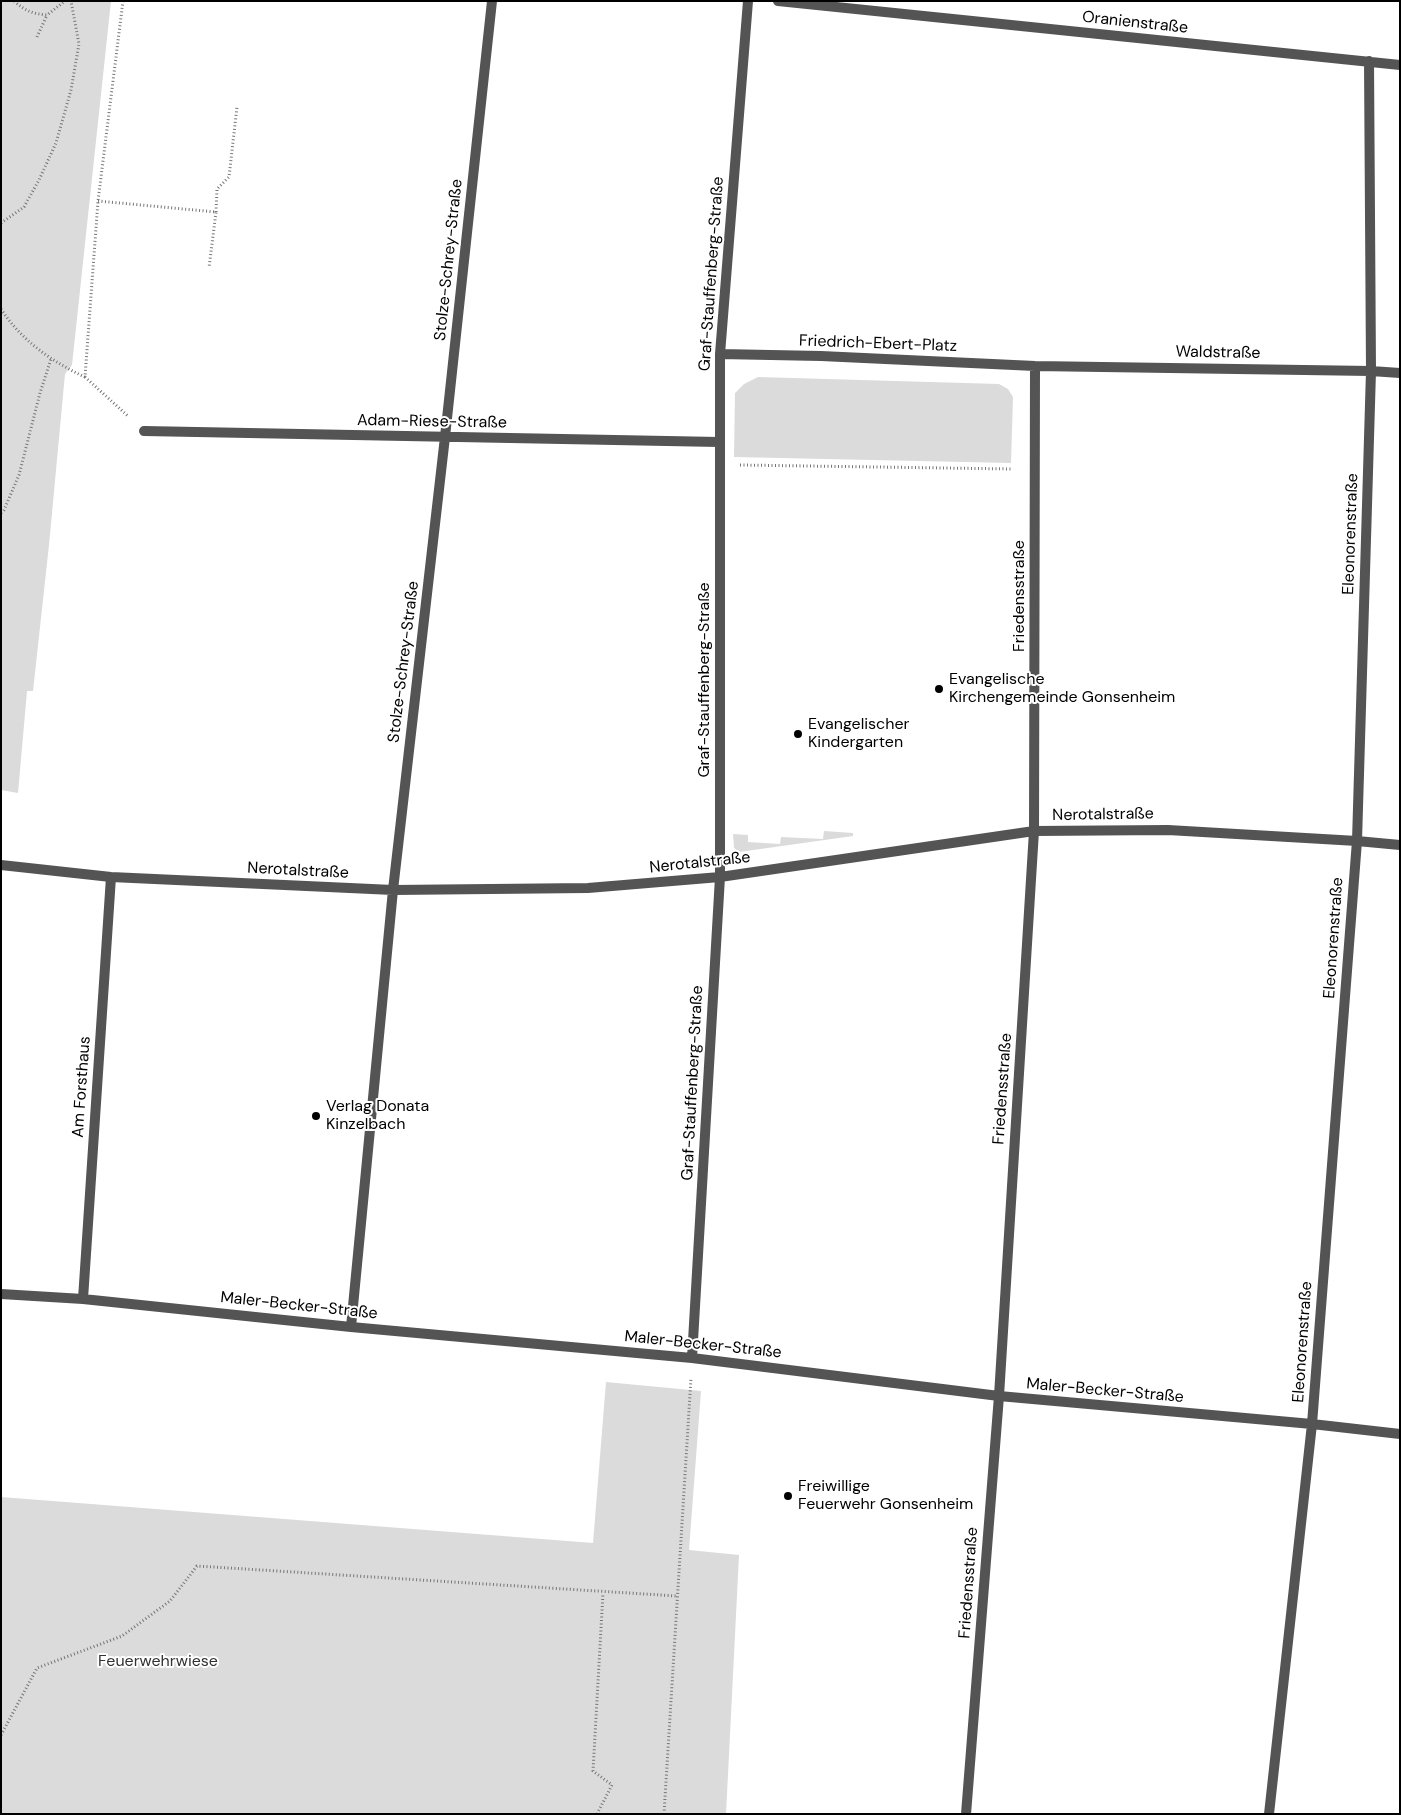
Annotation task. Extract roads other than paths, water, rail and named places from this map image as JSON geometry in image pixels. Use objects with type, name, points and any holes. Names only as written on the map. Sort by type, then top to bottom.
[{"type":"street","name":"Stolze-Schrey-Straße","points":[[351,1326],[393,890],[445,437],[492,1]]},
{"type":"street","name":"Graf-Stauffenberg-Straße","points":[[692,1358],[720,877],[720,354],[748,1]]},
{"type":"street","name":"Oranienstraße","points":[[778,1],[1400,64]]},
{"type":"street","name":"Eleonorenstraße","points":[[1269,1814],[1312,1424],[1357,841],[1371,371],[1369,62]]},
{"type":"street","name":"Friedrich-Ebert-Platz","points":[[720,354],[820,356],[1035,366]]},
{"type":"street","name":"Waldstraße","points":[[1035,366],[1400,373]]},
{"type":"street","name":"Friedensstraße","points":[[966,1814],[999,1396],[1034,831],[1035,366]]},
{"type":"street","name":"Adam-Riese-Straße","points":[[144,431],[719,442]]},
{"type":"street","name":"Nerotalstraße","points":[[1,865],[110,877],[393,890],[588,888],[720,877],[1034,831],[1168,830],[1357,841],[1400,846]]},
{"type":"street","name":"Am Forsthaus","points":[[84,1299],[110,877]]},
{"type":"street","name":"Maler-Becker-Straße","points":[[1,1294],[84,1299],[692,1358],[999,1396],[1312,1424],[1400,1434]]},
{"type":"place","name":"Evangelische Kirchengemeinde Gonsenheim","points":[[939,689]]},
{"type":"place","name":"Evangelischer Kindergarten","points":[[798,734]]},
{"type":"place","name":"Verlag Donata Kinzelbach","points":[[316,1116]]},
{"type":"place","name":"Freiwillige Feuerwehr Gonsenheim","points":[[788,1496]]},
{"type":"park label","name":"Feuerwehrwiese","points":[[158,1662]]}]
